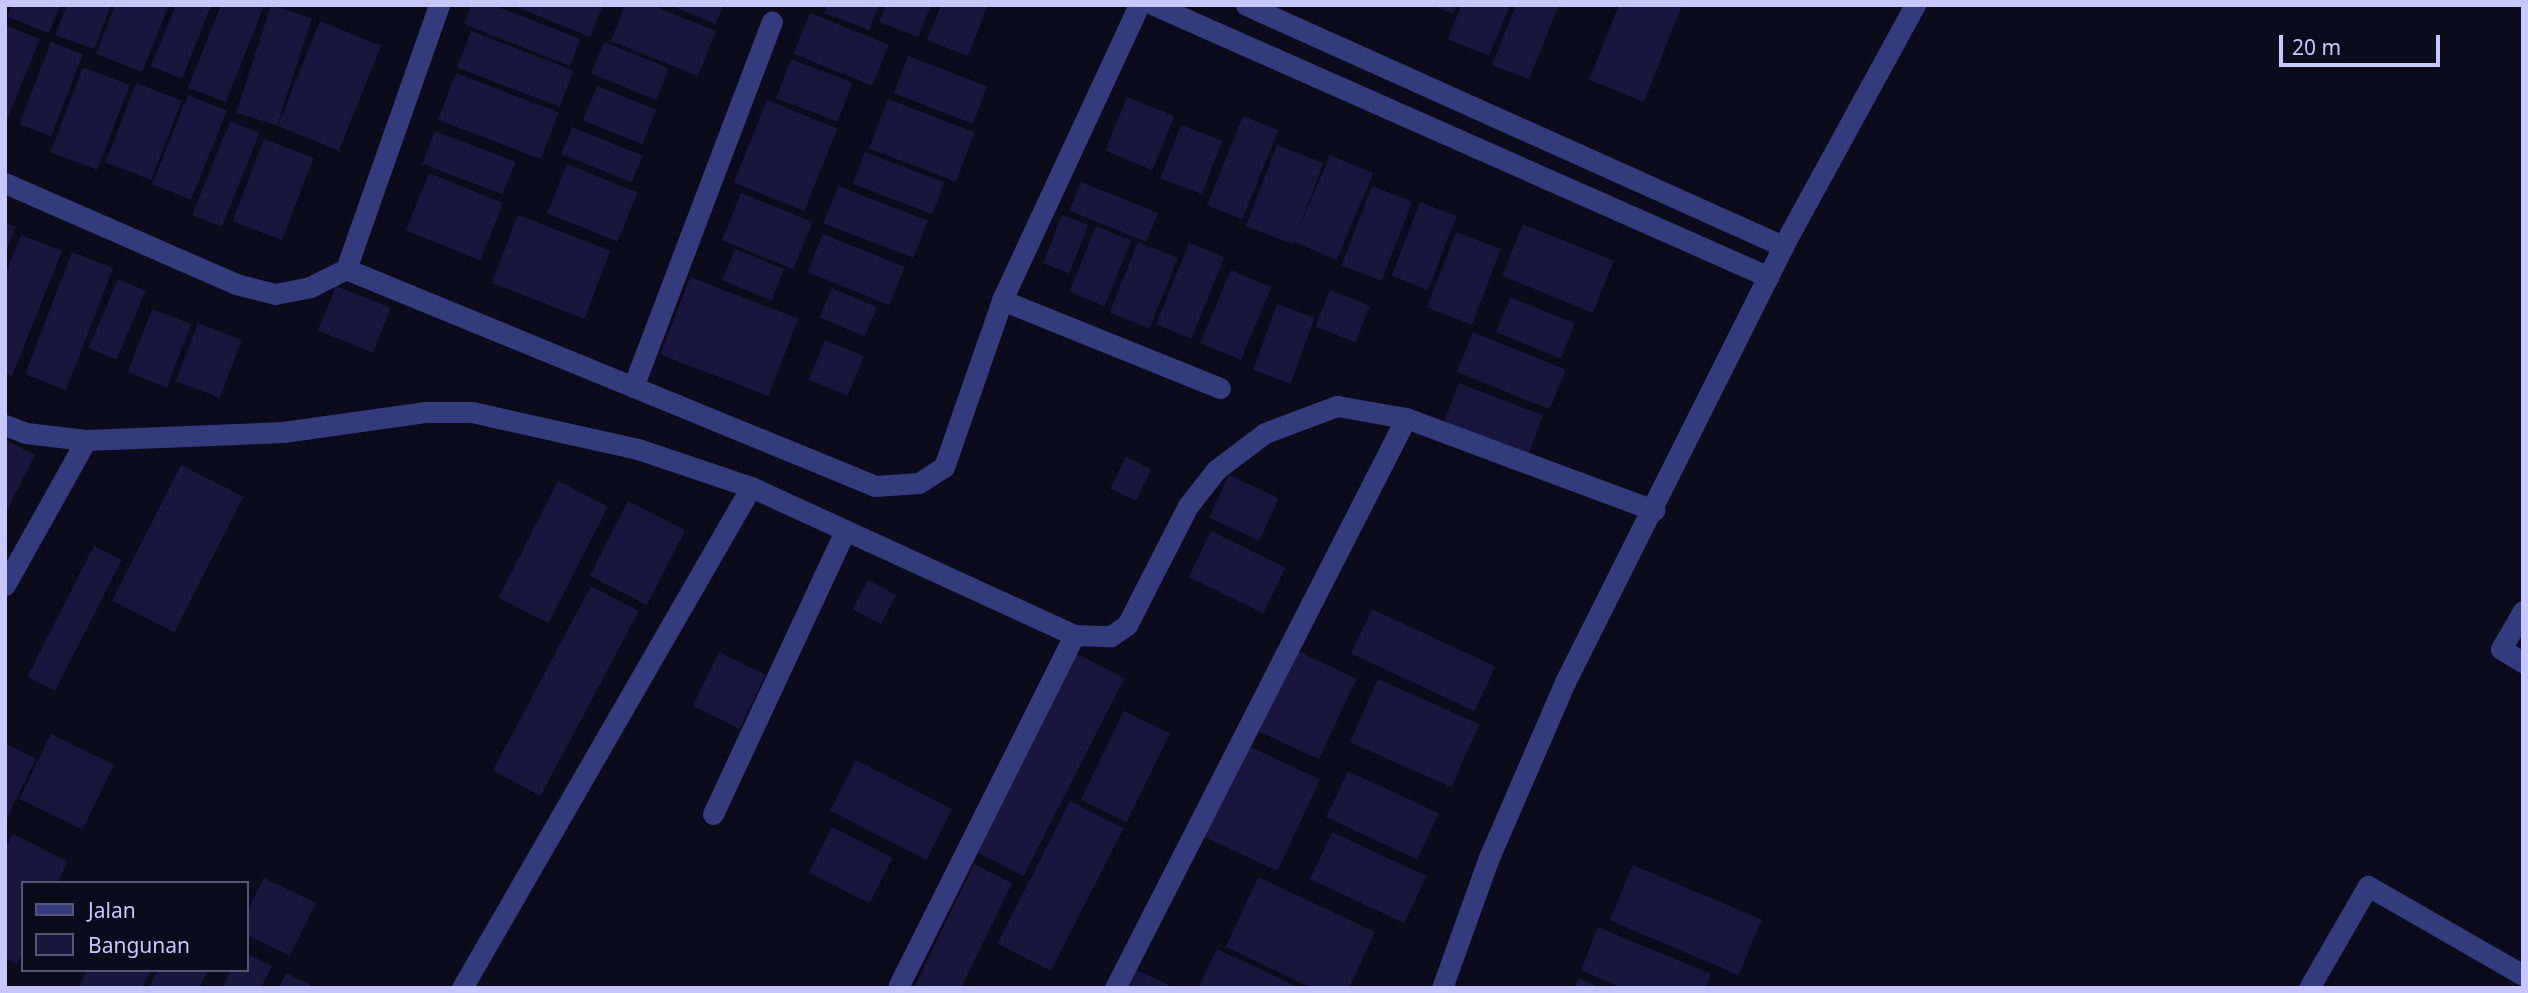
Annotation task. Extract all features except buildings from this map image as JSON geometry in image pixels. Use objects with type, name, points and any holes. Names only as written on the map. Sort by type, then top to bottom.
[{"type":"street","points":[[5,183],[236,284],[275,294],[310,287],[346,269],[439,5]]},
{"type":"street","points":[[346,269],[875,486],[919,483],[944,467],[1002,300],[1139,5]]},
{"type":"street","points":[[1154,5],[1769,277]]},
{"type":"street","points":[[1246,5],[1783,246]]},
{"type":"street","points":[[1442,988],[1488,860],[1565,682],[1654,510],[1698,410],[1783,246],[1915,5]]},
{"type":"street","points":[[633,387],[772,22]]},
{"type":"street","points":[[1002,300],[1220,388]]},
{"type":"street","points":[[5,425],[26,433],[86,440],[283,432],[425,412],[472,412],[638,449],[751,487],[1074,635],[1111,636],[1126,625],[1188,506],[1216,470],[1265,433],[1337,405],[1406,418],[1654,510]]},
{"type":"street","points":[[1115,988],[1406,418]]},
{"type":"street","points":[[5,585],[86,440]]},
{"type":"street","points":[[462,988],[751,487]]},
{"type":"street","points":[[713,814],[845,531]]},
{"type":"street","points":[[2523,611],[2501,649],[2523,662]]},
{"type":"street","points":[[899,985],[1074,635]]},
{"type":"street","points":[[2309,988],[2368,886],[2523,975]]}]
